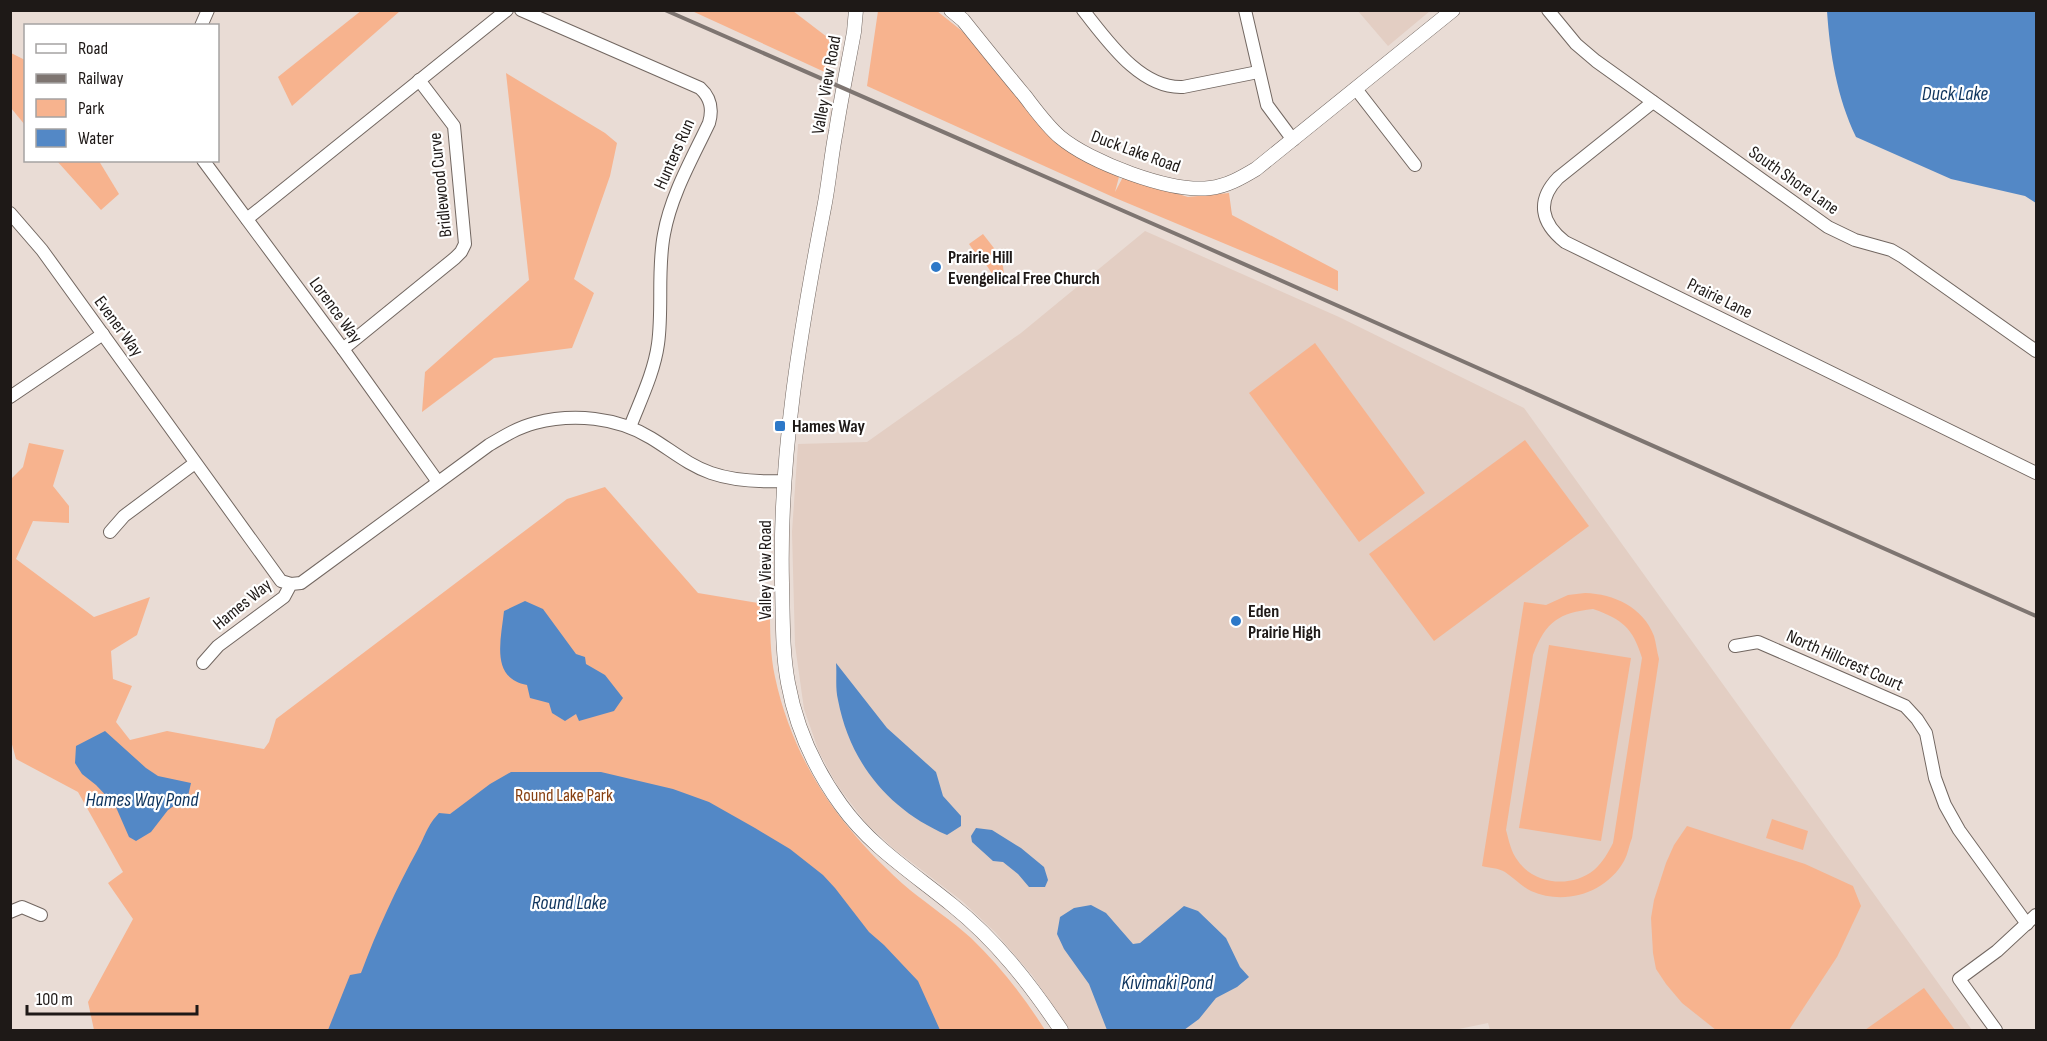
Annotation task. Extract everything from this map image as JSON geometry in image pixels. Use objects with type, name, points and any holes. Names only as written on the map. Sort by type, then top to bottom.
[{"type":"street","points":[[202,24],[208,10]]},
{"type":"street","points":[[248,219],[507,10]]},
{"type":"street","name":"Hunters Run","points":[[521,10],[700,88],[706,93],[710,103],[712,112],[708,123],[673,199],[667,218],[662,250],[658,344],[654,362],[630,427]]},
{"type":"street","name":"Valley View Road","points":[[856,10],[790,415],[784,481],[782,558],[785,665],[797,720],[811,755],[835,796],[866,835],[909,873],[953,905],[988,937],[1026,980],[1061,1030]]},
{"type":"street","name":"Duck Lake Road","points":[[951,10],[963,20],[1059,136],[1089,156],[1168,185],[1188,188],[1227,185],[1256,169],[1453,10]]},
{"type":"street","points":[[1083,10],[1124,60],[1162,85],[1172,88],[1183,87],[1258,72]]},
{"type":"street","points":[[1245,10],[1267,105],[1293,140]]},
{"type":"street","name":"South Shore Lane","points":[[1548,10],[1576,44],[1596,61],[1828,227],[1855,240],[1891,250],[1903,257],[2037,351]]},
{"type":"street","name":"Bridlewood Curve","points":[[343,349],[455,258],[465,244],[454,126],[419,80]]},
{"type":"street","points":[[1356,89],[1415,165]]},
{"type":"street","name":"Prairie Lane","points":[[1653,102],[1558,178],[1550,187],[1544,199],[1544,212],[1555,234],[1565,242],[2037,473]]},
{"type":"street","name":"Lorence Way","points":[[205,162],[438,482]]},
{"type":"street","name":"Evener Way","points":[[10,213],[42,250],[281,581],[291,584]]},
{"type":"street","points":[[10,397],[103,334]]},
{"type":"street","name":"Hames Way","points":[[203,663],[218,646],[284,597],[291,584],[301,582],[489,445],[534,423],[580,417],[604,420],[630,427],[650,436],[688,463],[711,473],[744,480],[784,481]]},
{"type":"street","points":[[110,532],[124,516],[195,463]]},
{"type":"street","name":"North Hillcrest Court","points":[[1735,646],[1758,642],[1905,706],[1917,719],[1926,734],[1935,778],[1945,805],[2027,924]]},
{"type":"street","points":[[10,912],[22,907],[41,915]]},
{"type":"street","points":[[1996,1030],[1959,979],[1997,951],[2037,915]]},
{"type":"shaded area","points":[[1358,11],[1430,11],[1388,46]]},
{"type":"shaded area","name":"Eden Prairie High","points":[[1145,231],[1339,317],[1524,408],[1972,1030],[1490,1030],[1488,1023],[1454,1030],[1070,1030],[1032,975],[995,932],[962,901],[893,848],[866,823],[837,785],[819,752],[804,709],[795,645],[792,532],[798,444],[867,442],[1021,333]]},
{"type":"green space","points":[[362,10],[400,11],[292,106],[278,77]]},
{"type":"green space","points":[[692,11],[793,11],[831,40],[829,74]]},
{"type":"green space","points":[[878,11],[937,11],[967,35],[1052,138],[1119,177],[1115,192],[1123,177],[1188,197],[1229,193],[1232,215],[1338,271],[1338,291],[1113,197],[867,86]]},
{"type":"green space","points":[[11,53],[24,60],[24,124],[11,108]]},
{"type":"green space","points":[[506,73],[605,133],[617,143],[610,176],[574,279],[594,293],[572,348],[494,358],[422,412],[425,372],[529,280]]},
{"type":"green space","points":[[58,162],[100,162],[119,194],[101,210]]},
{"type":"green space","points":[[983,234],[997,252],[981,261],[969,244]]},
{"type":"green space","points":[[999,257],[1002,259],[1004,274],[997,281],[985,263]]},
{"type":"green space","points":[[1315,343],[1425,493],[1359,542],[1249,393]]},
{"type":"green space","points":[[1525,440],[1589,526],[1434,641],[1369,554]]},
{"type":"green space","name":"Round Lake Park","points":[[29,443],[64,450],[53,486],[69,506],[69,523],[33,521],[16,559],[94,617],[150,597],[137,635],[111,651],[113,679],[132,686],[116,722],[130,740],[167,731],[264,749],[269,742],[276,719],[567,499],[605,487],[698,593],[770,605],[772,659],[784,709],[808,768],[824,795],[863,845],[886,868],[982,949],[1011,982],[1045,1030],[94,1030],[88,1002],[133,919],[108,883],[123,872],[78,792],[16,759],[10,737],[10,480],[23,467]]},
{"type":"green space","points":[[1585,593],[1606,596],[1617,599],[1635,610],[1643,617],[1654,636],[1659,659],[1632,838],[1625,858],[1616,872],[1596,889],[1571,897],[1557,897],[1531,891],[1503,871],[1482,866],[1524,602],[1546,605],[1568,595]],"holes":[[[1593,609],[1612,617],[1625,626],[1635,639],[1642,658],[1613,843],[1600,864],[1585,876],[1575,880],[1554,881],[1534,875],[1525,869],[1510,846],[1506,830],[1533,655],[1543,634],[1555,621],[1571,613]]]},
{"type":"green space","points":[[1549,645],[1631,658],[1601,841],[1519,828]]},
{"type":"green space","points":[[1772,819],[1808,831],[1803,850],[1766,838]]},
{"type":"green space","points":[[1687,826],[1805,864],[1853,886],[1861,906],[1837,957],[1789,1030],[1716,1030],[1682,1003],[1656,969],[1651,918],[1654,900],[1674,845]]},
{"type":"green space","points":[[1924,988],[1955,1030],[1865,1030]]},
{"type":"water","name":"Duck Lake","points":[[1827,11],[2036,11],[2036,203],[2025,196],[1951,179],[1856,137],[1835,76]]},
{"type":"water","points":[[525,601],[543,609],[576,654],[585,657],[586,664],[605,675],[623,698],[614,711],[579,721],[576,714],[565,721],[552,713],[549,703],[530,698],[527,685],[507,675],[500,656],[504,611]]},
{"type":"water","points":[[836,663],[887,728],[936,772],[943,796],[961,816],[961,826],[947,835],[926,825],[890,798],[875,782],[862,764],[844,723],[837,695]]},
{"type":"water","name":"Hames Way Pond","points":[[105,731],[158,776],[191,783],[188,796],[168,810],[151,832],[136,841],[129,837],[115,805],[82,774],[75,763],[76,746]]},
{"type":"water","name":"Round Lake","points":[[511,772],[601,772],[673,789],[709,802],[790,849],[823,875],[869,932],[918,981],[940,1030],[328,1030],[350,975],[361,973],[387,910],[432,822],[439,813],[450,814],[490,784]]},
{"type":"water","points":[[976,828],[992,830],[1021,848],[1044,867],[1048,880],[1045,887],[1029,887],[1003,862],[993,861],[972,842],[971,836]]},
{"type":"water","name":"Kivimaki Pond","points":[[1091,905],[1106,913],[1133,944],[1140,943],[1184,906],[1198,911],[1226,938],[1240,967],[1249,977],[1237,987],[1216,998],[1199,1019],[1184,1030],[1107,1030],[1089,984],[1064,949],[1057,934],[1060,917],[1074,908]]},
{"type":"railway","points":[[665,10],[2036,616]]},
{"type":"place","name":"Prairie Hill Evengelical Free Church","points":[[936,267]]},
{"type":"place","name":"Hames Way","points":[[780,426]]},
{"type":"place","name":"Eden Prairie High","points":[[1236,621]]}]
